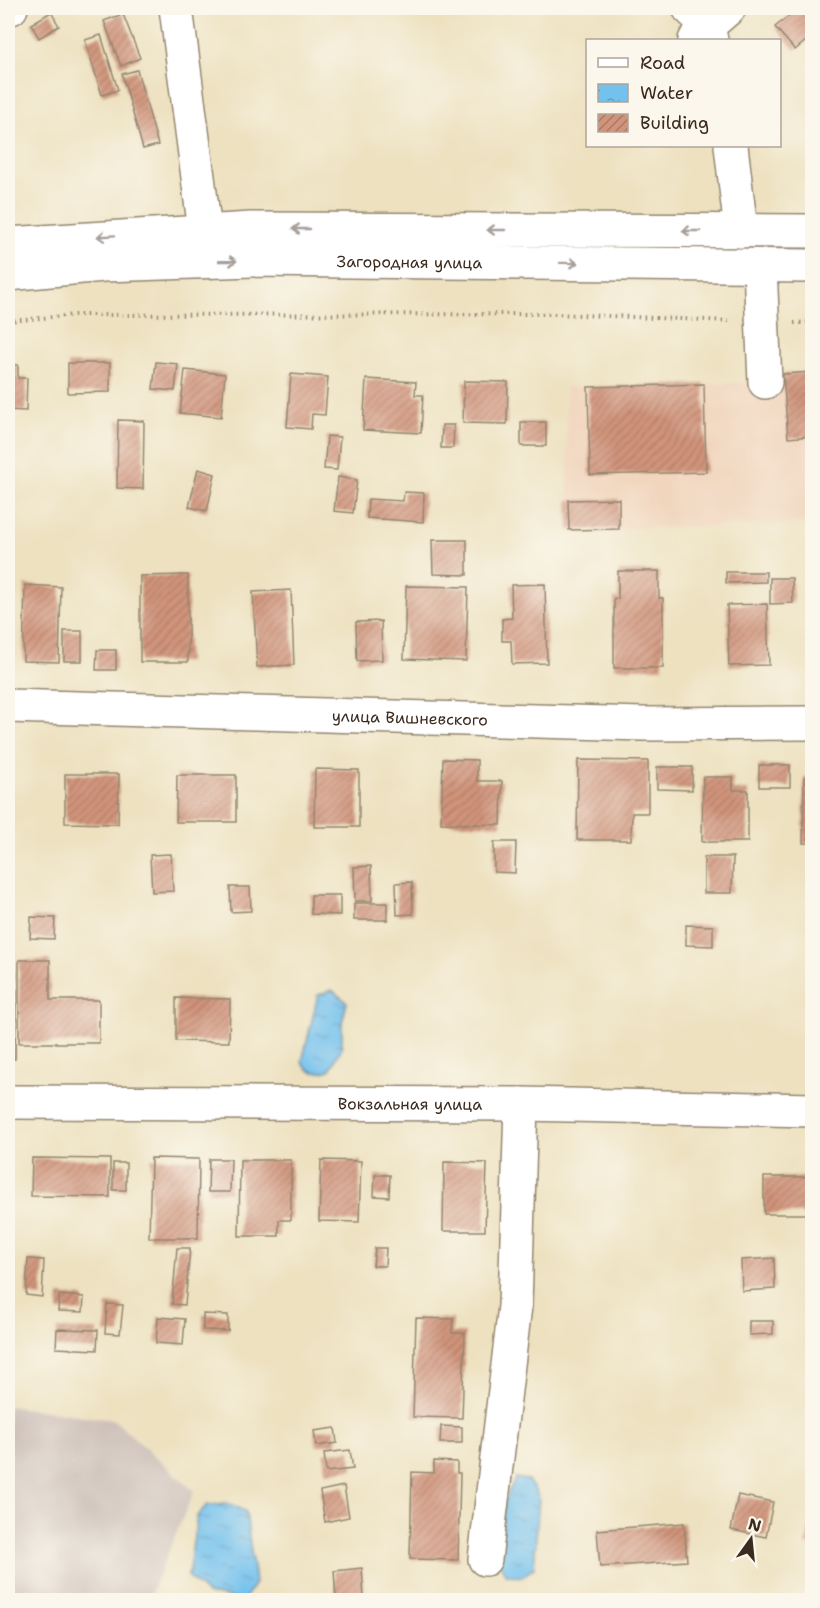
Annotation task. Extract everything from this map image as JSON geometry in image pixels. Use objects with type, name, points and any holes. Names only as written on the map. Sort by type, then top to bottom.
[{"type":"main road","points":[[176,8],[205,231]]},
{"type":"main road","points":[[731,147],[741,231]]},
{"type":"main road","name":"Загородная улица","points":[[8,244],[205,231],[813,231]]},
{"type":"main road","name":"Загородная улица","points":[[8,274],[103,265],[253,260],[813,266]]},
{"type":"main road","points":[[759,267],[765,382]]},
{"type":"main road","name":"улица Вишневского","points":[[8,706],[643,724],[813,723]]},
{"type":"main road","name":"Вокзальная улица","points":[[8,1102],[521,1104],[813,1110]]},
{"type":"main road","points":[[485,1559],[515,1306],[521,1104]]},
{"type":"path","points":[[8,321],[75,315],[556,314],[813,322]]},
{"type":"shaded area","points":[[812,372],[812,523],[569,530],[566,387],[783,382],[783,374]]},
{"type":"shaded area","points":[[8,1406],[114,1420],[194,1491],[148,1600],[8,1600]]},
{"type":"water","points":[[332,990],[347,1002],[342,1023],[342,1047],[330,1070],[314,1072],[302,1062],[318,995]]},
{"type":"water","points":[[516,1478],[528,1480],[539,1497],[534,1568],[521,1577],[506,1574],[498,1560],[505,1499]]},
{"type":"water","points":[[230,1504],[246,1512],[255,1583],[244,1600],[207,1594],[188,1576],[197,1516],[207,1505]]},
{"type":"building","points":[[799,8],[812,8],[812,36],[795,50],[775,27]]},
{"type":"building","points":[[51,12],[59,26],[39,38],[31,24]]},
{"type":"building","points":[[123,14],[140,58],[121,66],[104,21]]},
{"type":"building","points":[[101,35],[118,90],[102,95],[85,40]]},
{"type":"building","points":[[137,70],[158,145],[143,149],[122,74]]},
{"type":"building","points":[[156,362],[178,364],[175,391],[153,389]]},
{"type":"building","points":[[68,363],[110,363],[110,392],[68,393]]},
{"type":"building","points":[[8,365],[18,365],[18,378],[27,378],[26,411],[8,410]]},
{"type":"building","points":[[185,370],[225,374],[221,417],[180,413]]},
{"type":"building","points":[[812,372],[812,436],[788,438],[783,374]]},
{"type":"building","points":[[291,374],[328,377],[325,415],[312,414],[311,429],[287,427]]},
{"type":"building","points":[[366,379],[416,382],[415,395],[423,395],[421,433],[363,430]]},
{"type":"building","points":[[464,381],[508,382],[507,424],[463,423]]},
{"type":"building","points":[[704,384],[706,472],[590,475],[588,387]]},
{"type":"building","points":[[118,420],[144,421],[143,489],[117,488]]},
{"type":"building","points":[[521,422],[546,422],[546,446],[521,446]]},
{"type":"building","points":[[442,425],[454,425],[453,448],[441,448]]},
{"type":"building","points":[[327,436],[340,437],[337,470],[324,469]]},
{"type":"building","points":[[198,469],[215,474],[207,511],[189,507]]},
{"type":"building","points":[[338,477],[357,480],[353,513],[334,511]]},
{"type":"building","points":[[404,492],[424,493],[423,522],[367,518],[368,499],[403,501]]},
{"type":"building","points":[[619,499],[619,529],[569,530],[568,500]]},
{"type":"building","points":[[432,540],[467,540],[467,575],[433,574]]},
{"type":"building","points":[[618,571],[659,571],[659,598],[663,598],[663,668],[614,668],[614,598],[618,599]]},
{"type":"building","points":[[726,572],[766,572],[766,582],[726,583]]},
{"type":"building","points":[[188,575],[188,662],[140,662],[140,576]]},
{"type":"building","points":[[770,578],[792,578],[793,603],[770,604]]},
{"type":"building","points":[[545,584],[547,663],[512,664],[511,641],[502,641],[502,619],[512,618],[511,585]]},
{"type":"building","points":[[25,585],[61,587],[59,662],[23,661]]},
{"type":"building","points":[[406,586],[468,587],[466,661],[404,659]]},
{"type":"building","points":[[291,590],[294,665],[257,667],[253,592]]},
{"type":"building","points":[[767,604],[769,665],[729,666],[727,605]]},
{"type":"building","points":[[381,621],[382,660],[357,661],[356,622]]},
{"type":"building","points":[[64,631],[82,631],[82,661],[64,661]]},
{"type":"building","points":[[97,650],[116,650],[116,670],[96,670]]},
{"type":"building","points":[[443,759],[477,760],[477,781],[502,781],[501,825],[441,823]]},
{"type":"building","points":[[578,760],[648,761],[648,813],[632,813],[631,840],[577,840]]},
{"type":"building","points":[[759,765],[790,765],[790,787],[759,787]]},
{"type":"building","points":[[657,767],[692,767],[692,790],[657,789]]},
{"type":"building","points":[[315,769],[359,770],[359,827],[314,827]]},
{"type":"building","points":[[65,774],[119,774],[118,824],[65,823]]},
{"type":"building","points":[[177,775],[236,775],[236,822],[176,822]]},
{"type":"building","points":[[703,777],[733,777],[733,790],[748,790],[748,842],[702,842]]},
{"type":"building","points":[[804,777],[812,777],[812,843],[803,843]]},
{"type":"building","points":[[494,842],[516,842],[515,873],[494,872]]},
{"type":"building","points":[[171,854],[173,891],[152,892],[150,855]]},
{"type":"building","points":[[704,857],[733,857],[732,893],[704,893]]},
{"type":"building","points":[[371,866],[372,901],[355,901],[354,867]]},
{"type":"building","points":[[412,882],[413,914],[397,915],[396,883]]},
{"type":"building","points":[[230,887],[250,887],[251,911],[231,912]]},
{"type":"building","points":[[311,895],[340,895],[340,915],[311,914]]},
{"type":"building","points":[[354,903],[387,903],[387,920],[354,920]]},
{"type":"building","points":[[31,917],[55,918],[54,939],[30,938]]},
{"type":"building","points":[[686,925],[713,926],[713,946],[686,945]]},
{"type":"building","points":[[13,955],[14,984],[8,984],[8,956]]},
{"type":"building","points":[[19,960],[50,960],[50,1000],[99,1000],[99,1043],[19,1043]]},
{"type":"building","points":[[8,990],[16,990],[15,1059],[8,1059]]},
{"type":"building","points":[[176,998],[230,999],[229,1042],[176,1041]]},
{"type":"building","points":[[32,1158],[110,1159],[110,1197],[31,1196]]},
{"type":"building","points":[[151,1158],[199,1159],[198,1238],[149,1238]]},
{"type":"building","points":[[209,1159],[231,1159],[230,1192],[208,1192]]},
{"type":"building","points":[[240,1160],[291,1160],[291,1220],[279,1220],[279,1236],[239,1236]]},
{"type":"building","points":[[321,1160],[361,1161],[359,1222],[319,1221]]},
{"type":"building","points":[[444,1162],[487,1163],[485,1231],[443,1231]]},
{"type":"building","points":[[113,1163],[126,1163],[126,1190],[113,1190]]},
{"type":"building","points":[[375,1175],[390,1175],[389,1197],[374,1196]]},
{"type":"building","points":[[764,1177],[812,1177],[812,1214],[764,1214]]},
{"type":"building","points":[[177,1248],[190,1248],[185,1305],[172,1304]]},
{"type":"building","points":[[375,1248],[386,1248],[385,1266],[373,1266]]},
{"type":"building","points":[[774,1258],[775,1289],[742,1291],[741,1260]]},
{"type":"building","points":[[28,1259],[44,1260],[42,1297],[26,1295]]},
{"type":"building","points":[[59,1295],[84,1297],[83,1312],[58,1311]]},
{"type":"building","points":[[107,1304],[123,1305],[120,1334],[105,1333]]},
{"type":"building","points":[[203,1314],[228,1315],[228,1331],[203,1330]]},
{"type":"building","points":[[158,1317],[185,1319],[183,1345],[156,1343]]},
{"type":"building","points":[[416,1318],[453,1319],[452,1333],[465,1333],[462,1418],[413,1417]]},
{"type":"building","points":[[749,1321],[773,1321],[773,1334],[749,1335]]},
{"type":"building","points":[[57,1329],[98,1330],[97,1350],[56,1348]]},
{"type":"building","points":[[441,1426],[462,1427],[462,1443],[440,1443]]},
{"type":"building","points":[[335,1428],[337,1443],[316,1446],[314,1431]]},
{"type":"building","points":[[350,1450],[353,1469],[326,1472],[324,1453]]},
{"type":"building","points":[[434,1461],[457,1462],[457,1473],[460,1473],[458,1560],[410,1559],[412,1472],[434,1473]]},
{"type":"building","points":[[344,1486],[349,1517],[325,1522],[320,1491]]},
{"type":"building","points":[[738,1495],[773,1502],[766,1537],[731,1530]]},
{"type":"building","points":[[812,1519],[812,1546],[806,1545]]},
{"type":"building","points":[[684,1523],[687,1561],[600,1567],[597,1530]]},
{"type":"building","points":[[362,1568],[364,1597],[336,1599],[334,1571]]}]
